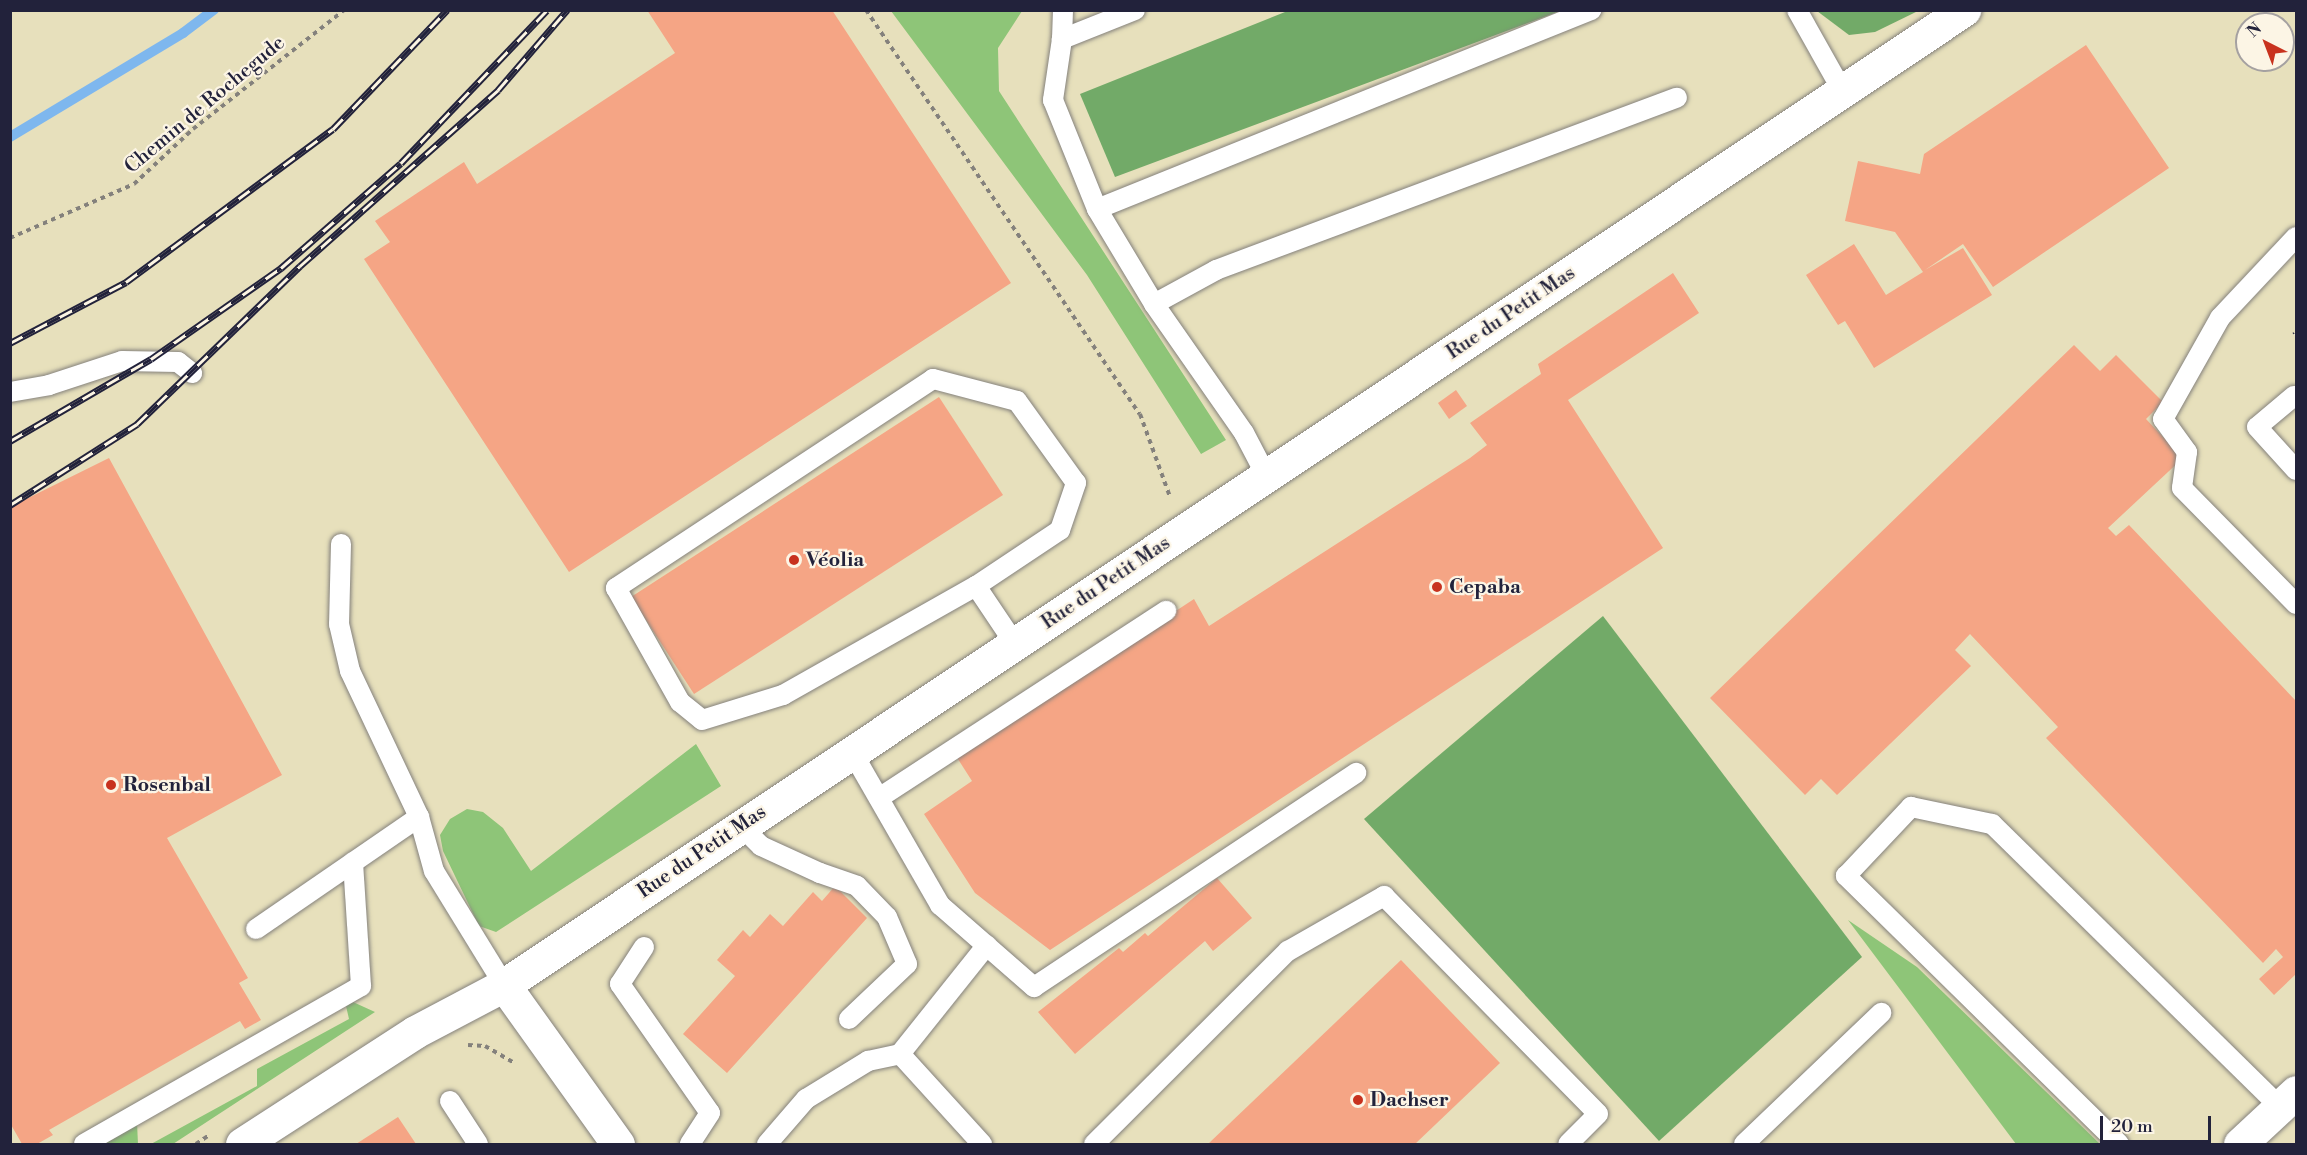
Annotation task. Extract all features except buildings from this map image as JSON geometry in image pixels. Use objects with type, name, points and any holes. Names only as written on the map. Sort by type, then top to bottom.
[{"type":"street","name":"Rue du Petit Mas","points":[[242,1144],[438,1020],[504,985],[1964,10]]},
{"type":"street","points":[[504,985],[610,1138]]},
{"type":"street","points":[[2240,1144],[2288,1100]]},
{"type":"lane","points":[[1063,10],[1062,39],[1053,100],[1097,208],[1154,304],[1244,433],[1266,475]]},
{"type":"lane","points":[[1062,39],[1135,10]]},
{"type":"lane","points":[[1097,208],[1591,10]]},
{"type":"lane","points":[[1797,10],[1843,92]]},
{"type":"lane","points":[[1154,304],[1216,270],[1677,99]]},
{"type":"lane","points":[[2296,237],[2220,318],[2163,419],[2187,452],[2182,488],[2296,604]]},
{"type":"lane","points":[[10,392],[50,385],[122,361],[178,362],[192,373]]},
{"type":"lane","points":[[933,379],[1017,401],[1076,483],[1060,530],[976,586],[783,695],[702,720],[680,702],[616,588],[933,379]]},
{"type":"lane","points":[[2295,396],[2257,427],[2296,470]]},
{"type":"lane","points":[[341,544],[339,624],[350,671],[419,817],[434,871],[504,985]]},
{"type":"lane","points":[[976,586],[1015,644]]},
{"type":"lane","points":[[879,798],[1166,611]]},
{"type":"lane","points":[[852,752],[940,905],[1034,987],[1356,773]]},
{"type":"lane","points":[[2119,1144],[1846,876],[1911,807],[1992,824],[2288,1100]]},
{"type":"lane","points":[[256,929],[419,817]]},
{"type":"lane","points":[[741,826],[762,846],[820,873],[857,886],[887,916],[907,964],[849,1019]]},
{"type":"lane","points":[[84,1144],[361,986],[353,862]]},
{"type":"lane","points":[[1094,1144],[1288,951],[1384,896],[1598,1114],[1568,1144]]},
{"type":"lane","points":[[766,1144],[806,1099],[868,1061],[900,1054],[987,945]]},
{"type":"lane","points":[[644,947],[620,984],[710,1113],[690,1144]]},
{"type":"lane","points":[[1744,1144],[1881,1013]]},
{"type":"lane","points":[[900,1054],[982,1144]]},
{"type":"lane","points":[[450,1101],[477,1144]]},
{"type":"path","name":"Chemin de Rochegude","points":[[10,238],[134,184],[193,129],[344,10]]},
{"type":"path","points":[[866,10],[1140,414],[1183,531]]},
{"type":"path","points":[[438,1020],[456,1045],[485,1046],[514,1063]]},
{"type":"green space","points":[[1290,10],[1560,11],[1115,177],[1080,94]]},
{"type":"green space","points":[[891,11],[1022,11],[998,48],[999,91],[1226,440],[1201,454],[1087,275]]},
{"type":"green space","points":[[1817,11],[1918,11],[1875,32],[1849,35]]},
{"type":"green space","points":[[1603,616],[1862,957],[1659,1141],[1364,819]]},
{"type":"green space","points":[[696,744],[721,786],[496,932],[479,926],[443,851],[440,835],[450,819],[467,809],[483,812],[503,828],[531,871]]},
{"type":"green space","points":[[1848,920],[1917,967],[2100,1144],[2016,1144]]},
{"type":"green space","points":[[353,1002],[375,1012],[173,1144],[151,1144],[257,1086],[257,1069],[349,1019],[346,1006]]},
{"type":"green space","points":[[137,1123],[138,1144],[99,1144]]},
{"type":"waterway","points":[[10,137],[183,33],[214,10]]},
{"type":"railway","points":[[10,343],[126,282],[333,129],[447,10]]},
{"type":"railway","points":[[10,441],[151,359],[281,268],[401,163],[547,10]]},
{"type":"railway","points":[[10,505],[137,424],[300,266],[498,90],[567,10]]},
{"type":"place","name":"Véolia","points":[[794,560]]},
{"type":"place","name":"Cepaba","points":[[1437,587]]},
{"type":"place","name":"Rosenbal","points":[[111,785]]},
{"type":"place","name":"Dachser","points":[[1358,1100]]}]
